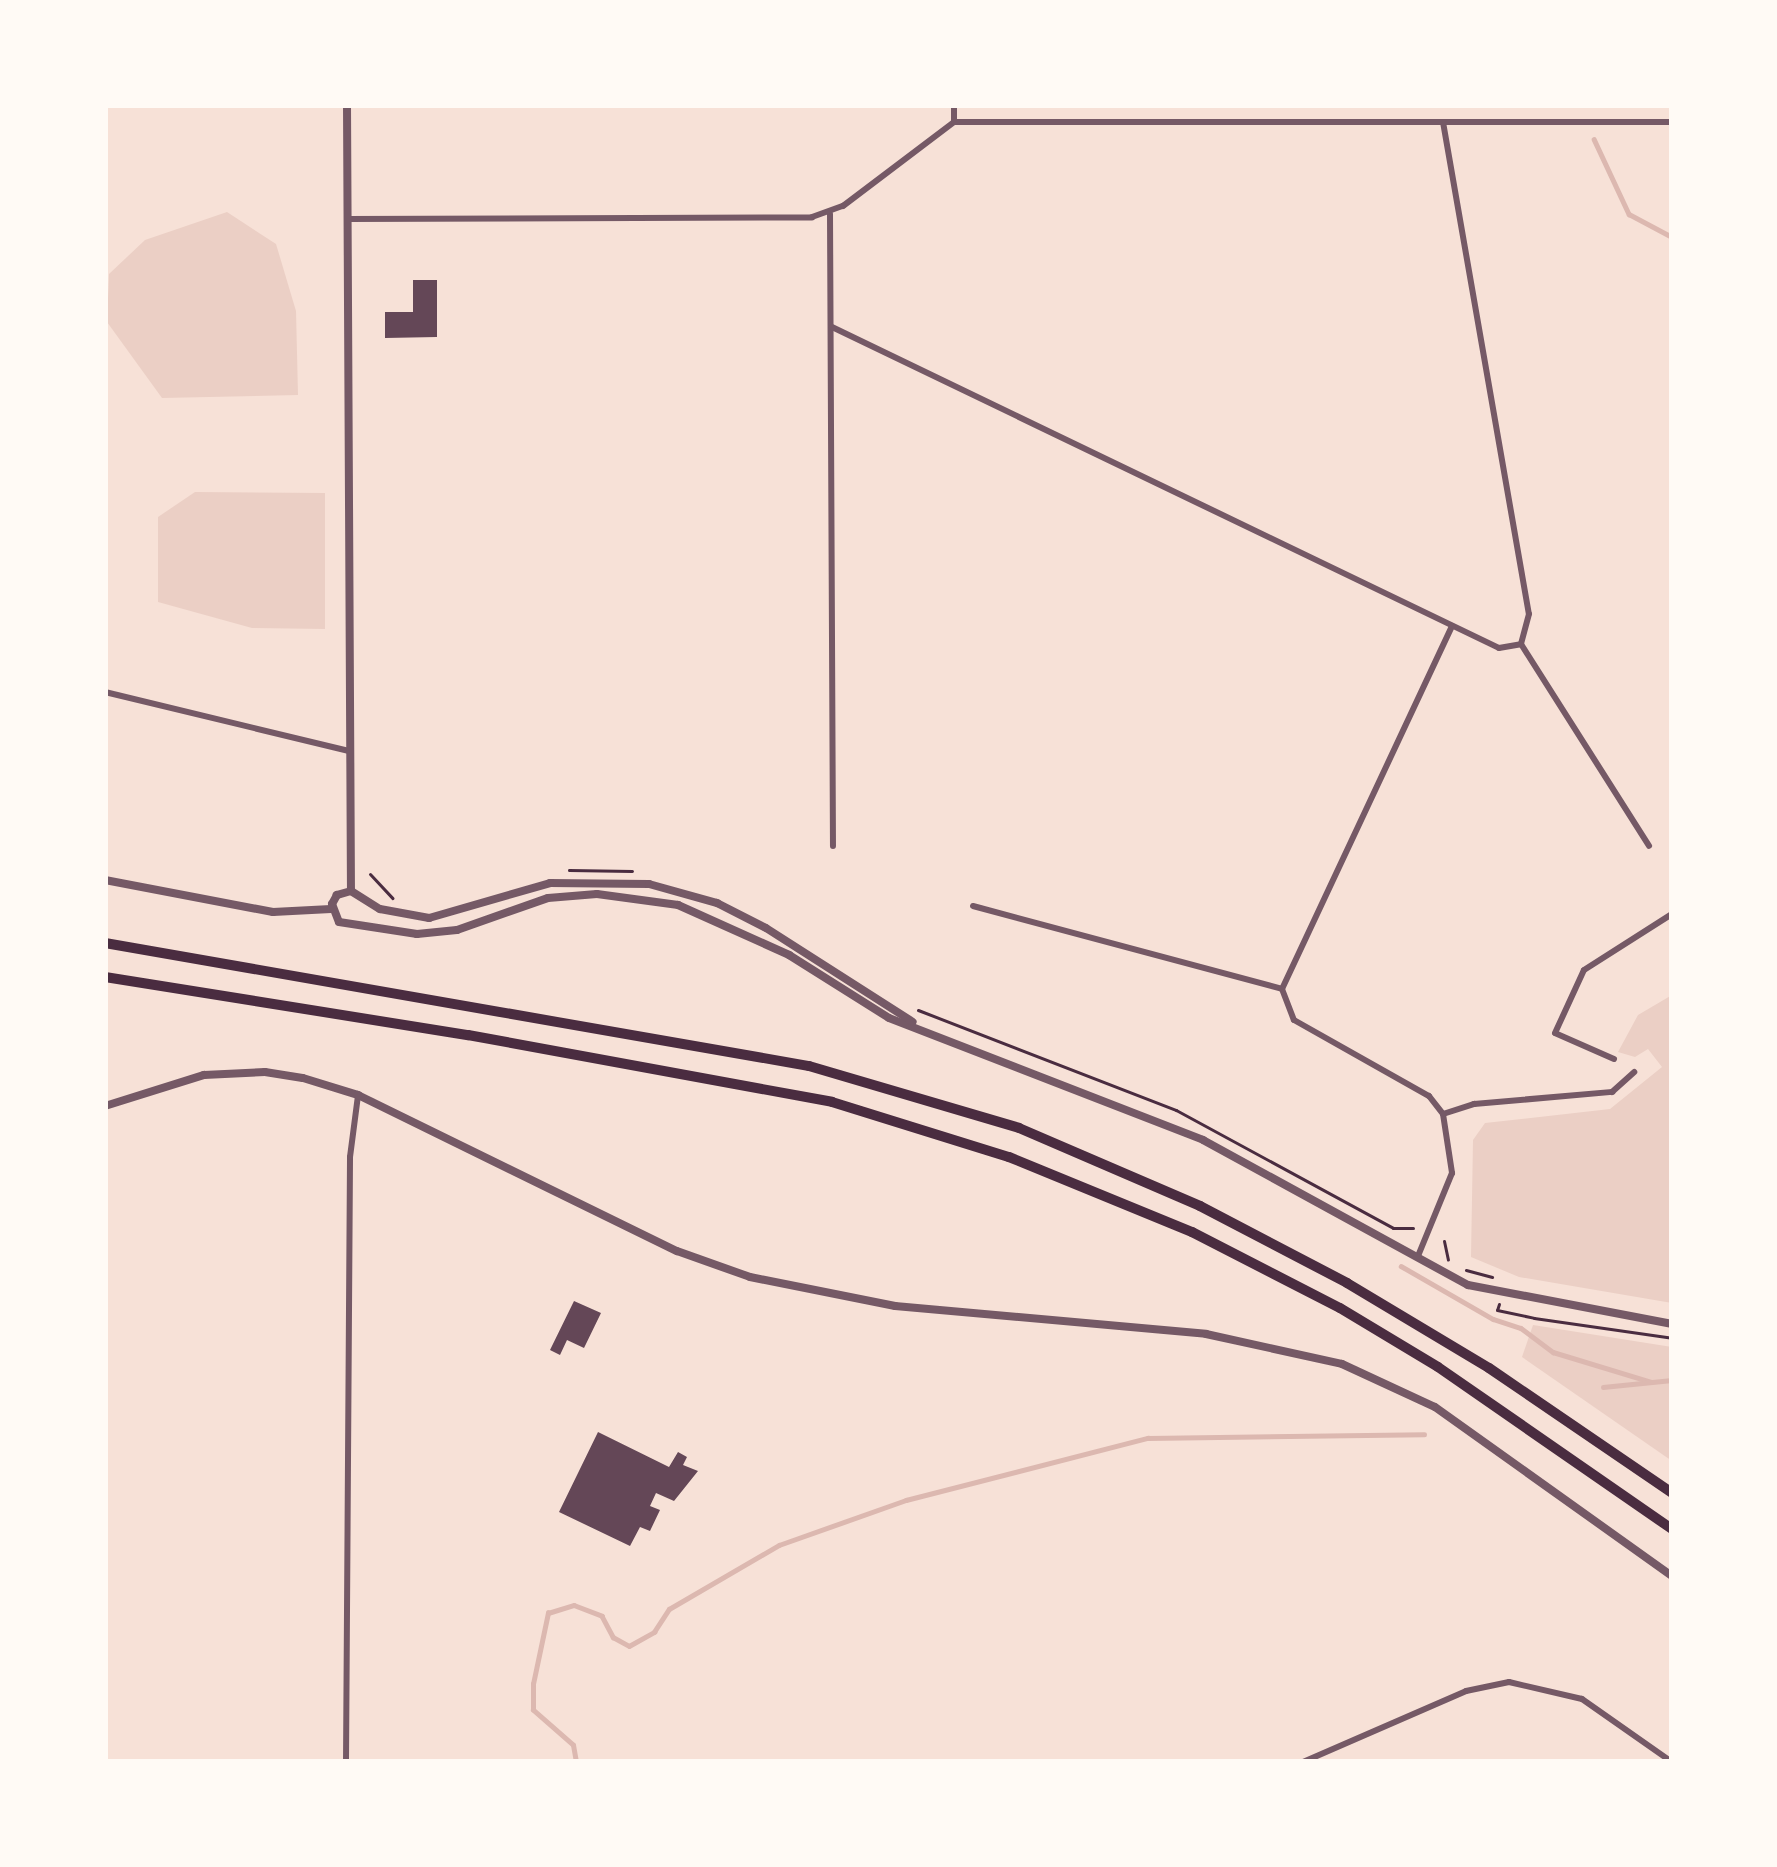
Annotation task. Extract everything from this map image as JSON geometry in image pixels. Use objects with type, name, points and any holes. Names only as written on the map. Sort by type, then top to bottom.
[{"type":"highway","points":[[105,944],[809,1066],[1019,1128],[1200,1206],[1347,1282],[1489,1368],[1672,1493]]},
{"type":"highway","points":[[105,977],[468,1035],[832,1102],[1009,1157],[1192,1232],[1340,1308],[1438,1367],[1672,1529]]},
{"type":"street","points":[[347,105],[351,892],[365,904],[429,918],[550,884],[649,884],[717,903],[766,928],[924,1030]]},
{"type":"street","points":[[954,105],[954,122]]},
{"type":"street","points":[[1443,121],[1529,614],[1521,644],[1648,846]]},
{"type":"street","points":[[347,220],[794,217],[830,212],[954,122],[1672,122]]},
{"type":"street","points":[[830,212],[833,846]]},
{"type":"street","points":[[832,326],[1499,648],[1521,644]]},
{"type":"street","points":[[1416,1258],[1452,1173],[1443,1114],[1430,1096],[1294,1020],[1282,989],[1452,626]]},
{"type":"street","points":[[105,692],[349,751]]},
{"type":"street","points":[[105,880],[273,911],[332,909]]},
{"type":"street","points":[[351,892],[337,895],[332,909],[339,922],[437,934],[548,898],[597,894],[678,905],[789,955],[890,1018],[1203,1140],[1468,1285],[1672,1324]]},
{"type":"street","points":[[359,921],[365,904]]},
{"type":"street","points":[[973,905],[1282,989]]},
{"type":"street","points":[[1614,1059],[1555,1033],[1584,970],[1672,914]]},
{"type":"street","points":[[105,1106],[154,1087],[225,1072],[303,1078],[358,1095],[677,1251],[749,1277],[895,1306],[1206,1334],[1342,1364],[1435,1407],[1672,1576]]},
{"type":"street","points":[[1443,1114],[1474,1104],[1612,1092],[1634,1072]]},
{"type":"street","points":[[346,1762],[350,1157],[358,1095]]},
{"type":"street","points":[[1303,1762],[1466,1691],[1509,1682],[1582,1699],[1672,1762]]},
{"type":"path","points":[[1446,1242],[1446,1255],[1453,1264],[1503,1281]]},
{"type":"path","points":[[1499,1304],[1497,1310],[1534,1318],[1672,1338]]},
{"type":"shaded area","points":[[227,212],[276,244],[296,311],[298,395],[162,398],[107,322],[109,274],[145,240]]},
{"type":"shaded area","points":[[195,492],[325,493],[325,629],[252,628],[158,602],[158,517]]},
{"type":"shaded area","points":[[1672,995],[1672,1303],[1519,1277],[1471,1257],[1473,1140],[1485,1123],[1610,1109],[1662,1067],[1648,1049],[1635,1057],[1618,1052],[1638,1015]]},
{"type":"shaded area","points":[[1533,1325],[1672,1347],[1672,1461],[1522,1357]]},
{"type":"building","points":[[413,280],[437,280],[437,337],[385,338],[385,312],[413,312]]},
{"type":"building","points":[[574,1301],[601,1313],[584,1348],[567,1340],[560,1355],[550,1350]]},
{"type":"building","points":[[598,1432],[669,1467],[678,1452],[687,1457],[683,1465],[698,1471],[674,1501],[656,1493],[650,1506],[660,1510],[650,1531],[640,1527],[630,1546],[559,1512]]},
{"type":"waterway","points":[[1594,139],[1629,214],[1672,237]]},
{"type":"waterway","points":[[1401,1266],[1493,1319],[1521,1328],[1553,1352],[1652,1382]]},
{"type":"waterway","points":[[1603,1387],[1672,1380]]},
{"type":"waterway","points":[[576,1762],[573,1745],[533,1710],[533,1684],[548,1613],[574,1605],[602,1616],[613,1637],[629,1646],[654,1632],[669,1609],[779,1545],[906,1500],[1148,1438],[1424,1434]]}]
